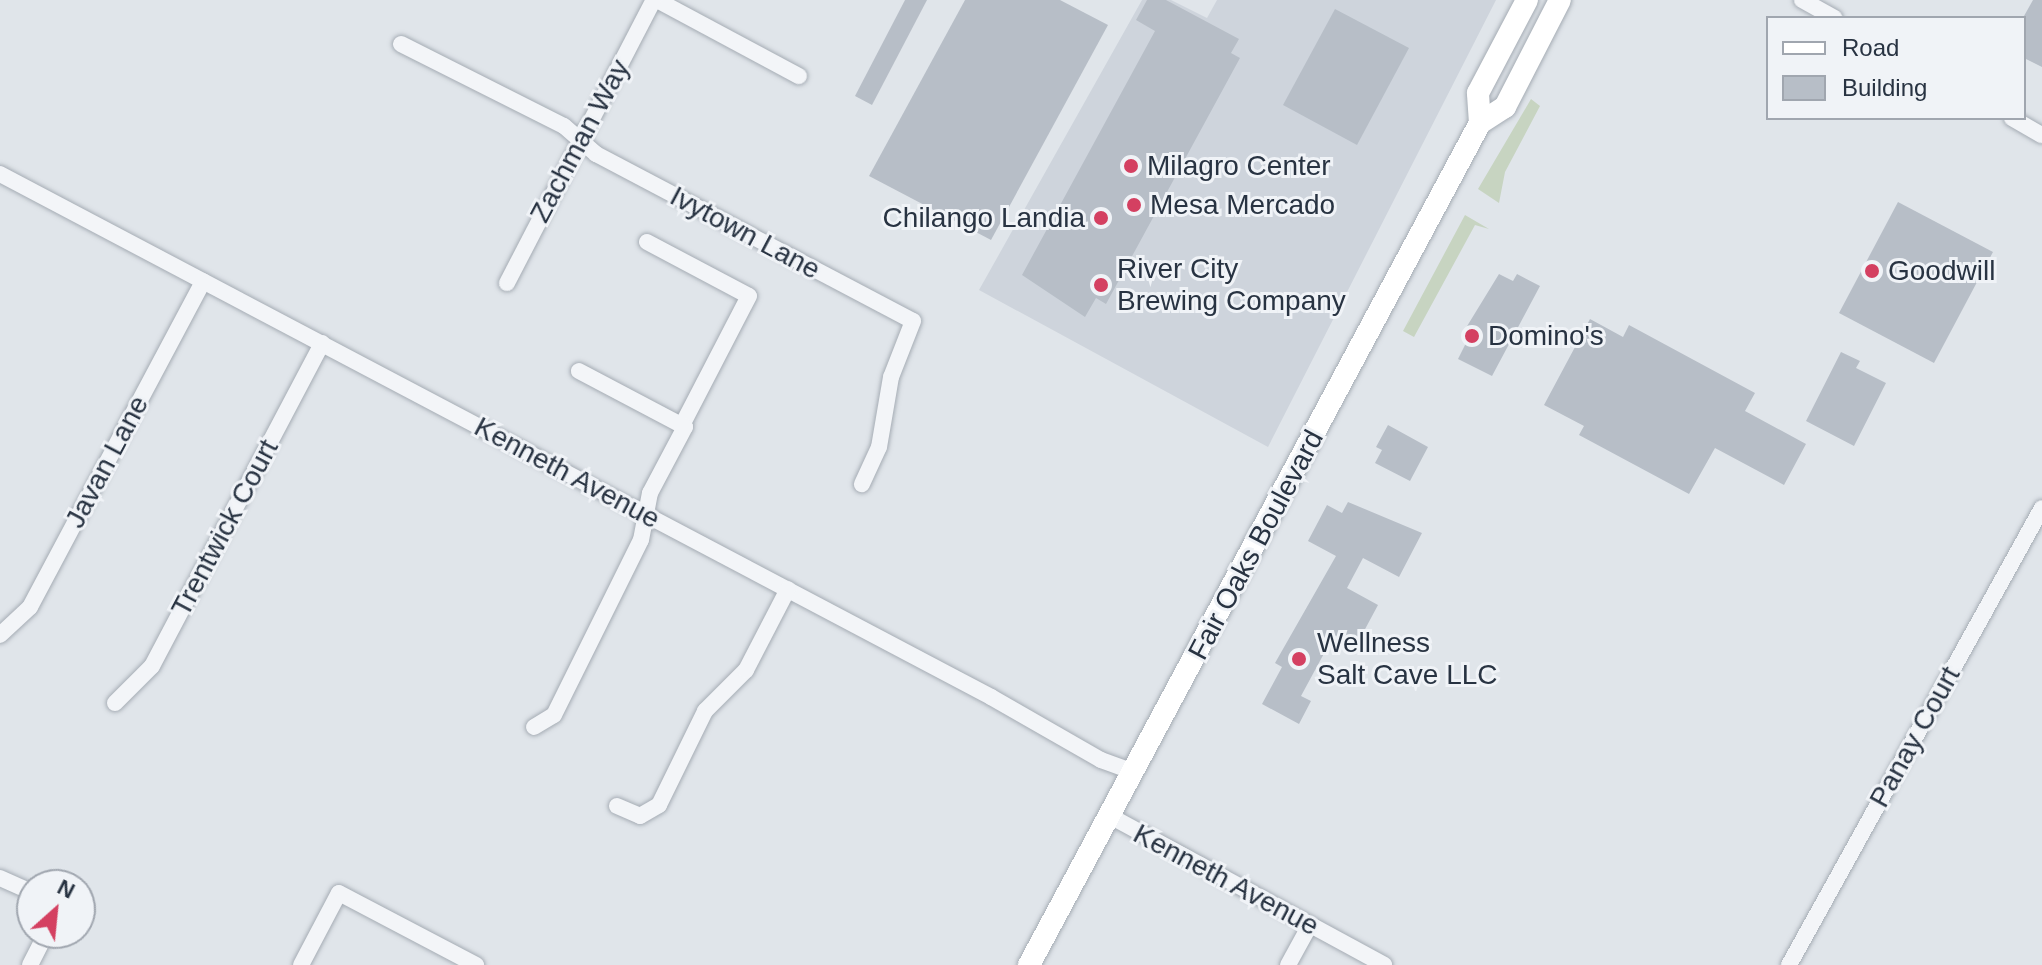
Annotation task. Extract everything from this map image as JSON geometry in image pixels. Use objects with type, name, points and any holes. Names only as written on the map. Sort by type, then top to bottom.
[{"type":"main road","name":"Fair Oaks Boulevard","points":[[1480,123],[1478,93],[1527,0]]},
{"type":"main road","name":"Fair Oaks Boulevard","points":[[1029,965],[1480,123],[1505,107],[1560,0]]},
{"type":"street","points":[[656,0],[799,76]]},
{"type":"street","name":"Zachman Way","points":[[507,283],[656,0]]},
{"type":"street","points":[[1802,0],[1830,16]]},
{"type":"street","name":"Ivytown Lane","points":[[401,44],[564,126],[596,154],[913,321],[891,377],[879,447],[862,484]]},
{"type":"street","points":[[2016,120],[2042,135]]},
{"type":"street","name":"Kenneth Avenue","points":[[0,174],[788,589],[1101,760],[1134,772]]},
{"type":"street","points":[[647,242],[749,296],[682,425]]},
{"type":"street","name":"Javan Lane","points":[[0,635],[30,607],[203,281]]},
{"type":"street","name":"Trentwick Court","points":[[115,703],[152,666],[322,343]]},
{"type":"street","points":[[534,727],[554,715],[641,540],[650,493],[685,427],[579,371]]},
{"type":"street","name":"Panay Court","points":[[1789,965],[2042,508]]},
{"type":"street","points":[[617,806],[640,816],[659,805],[705,711],[746,670],[788,589]]},
{"type":"street","name":"Kenneth Avenue","points":[[1110,816],[1384,965]]},
{"type":"street","points":[[301,965],[339,893],[476,965]]},
{"type":"street","points":[[1288,965],[1310,925]]},
{"type":"shaded area","points":[[1142,0],[1171,0],[1207,18],[1217,0],[1496,0],[1268,447],[979,290]]},
{"type":"green space","points":[[1531,99],[1540,106],[1505,172],[1499,203],[1478,189]]},
{"type":"green space","points":[[1465,215],[1489,229],[1475,225],[1414,337],[1403,331]]},
{"type":"building","points":[[905,0],[927,0],[872,105],[855,96]]},
{"type":"building","points":[[965,0],[1060,0],[1108,25],[991,240],[869,176]]},
{"type":"building","name":"Milagro Center","points":[[1147,0],[1166,0],[1239,39],[1231,53],[1240,58],[1106,304],[1096,298],[1085,317],[1022,275],[1155,31],[1136,20]]},
{"type":"building","points":[[2033,0],[2042,0],[2042,67],[2026,59],[2024,16]]},
{"type":"building","points":[[1335,9],[1409,48],[1357,145],[1283,105]]},
{"type":"building","points":[[1898,202],[1993,252],[1934,363],[1839,313]]},
{"type":"building","points":[[1499,274],[1513,281],[1517,274],[1540,286],[1492,376],[1458,359],[1468,339],[1461,336]]},
{"type":"building","points":[[1590,319],[1623,337],[1629,325],[1755,393],[1745,411],[1806,444],[1784,485],[1715,448],[1689,494],[1579,435],[1584,426],[1544,405]]},
{"type":"building","points":[[1841,352],[1860,361],[1856,368],[1886,383],[1854,446],[1806,421]]},
{"type":"building","points":[[1388,425],[1428,447],[1410,481],[1375,463],[1382,450],[1376,447]]},
{"type":"building","points":[[1348,502],[1422,533],[1399,577],[1363,558],[1347,588],[1378,605],[1356,646],[1334,635],[1301,696],[1311,701],[1299,724],[1262,704],[1282,667],[1275,663],[1336,556],[1308,541],[1327,505],[1342,513]]},
{"type":"place","name":"Milagro Center","points":[[1131,166]]},
{"type":"place","name":"Mesa Mercado","points":[[1134,205]]},
{"type":"place","name":"Chilango Landia","points":[[1101,218]]},
{"type":"place","name":"Goodwill","points":[[1872,271]]},
{"type":"place","name":"River City Brewing Company","points":[[1101,285]]},
{"type":"place","name":"Domino's","points":[[1472,336]]},
{"type":"place","name":"Wellness Salt Cave LLC","points":[[1299,659]]}]
